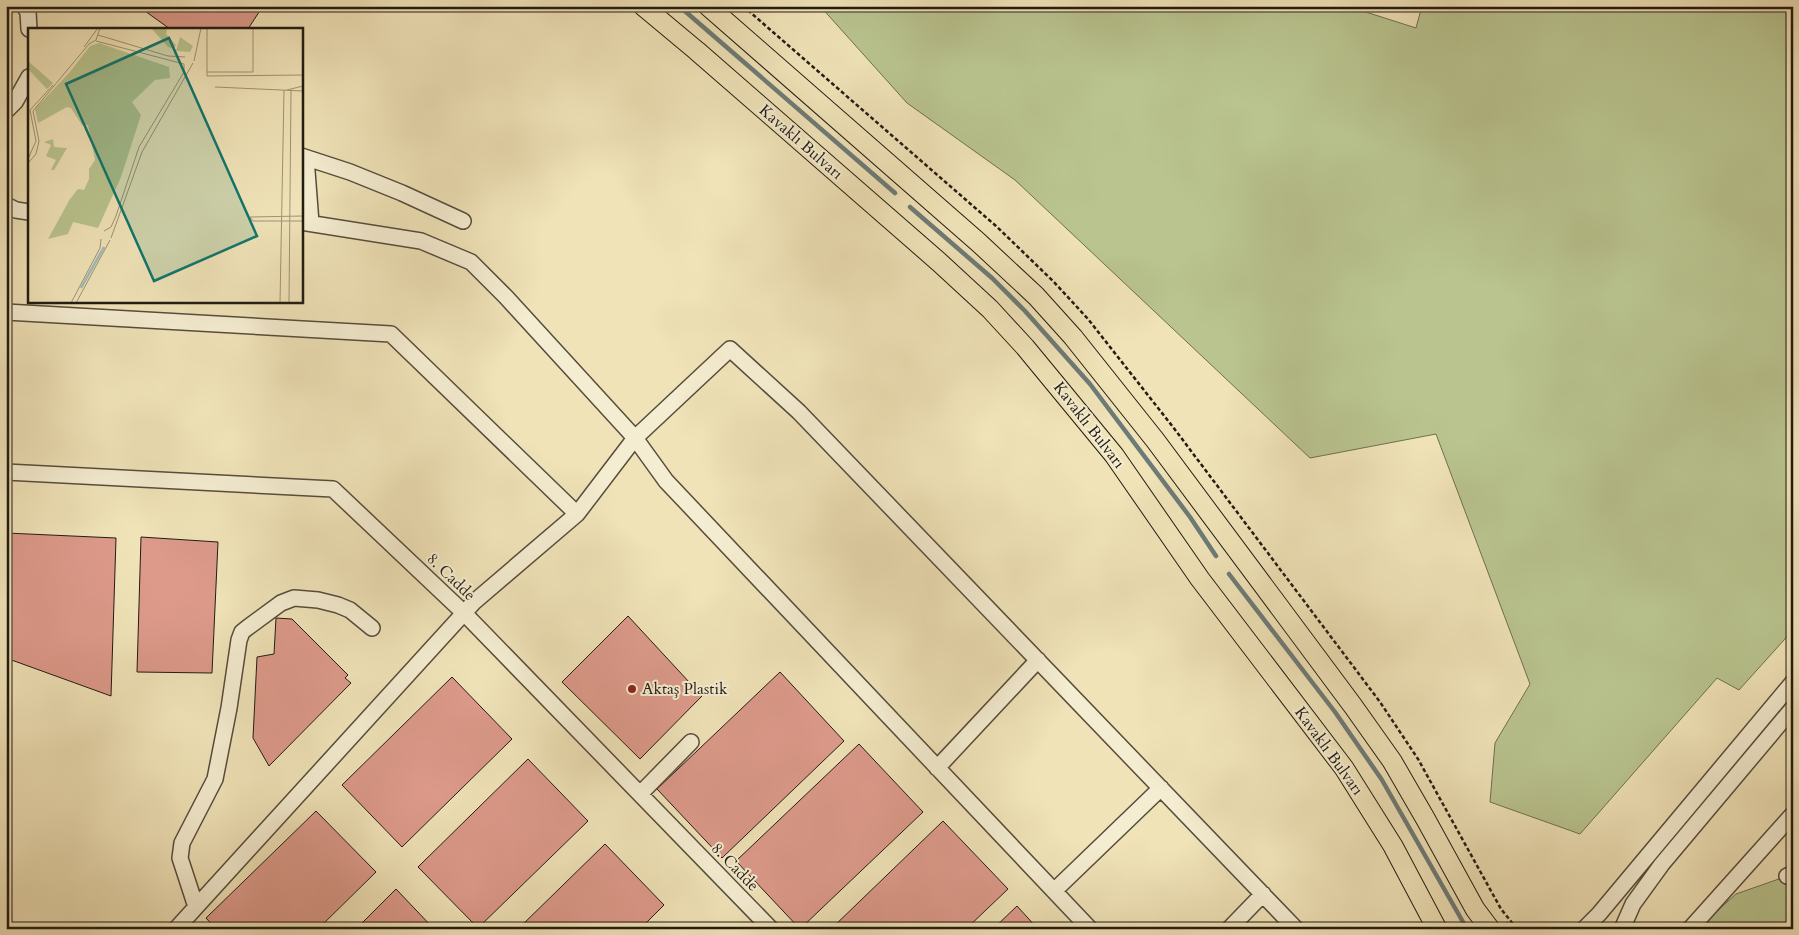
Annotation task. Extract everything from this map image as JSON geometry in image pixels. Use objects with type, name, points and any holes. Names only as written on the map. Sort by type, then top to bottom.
[{"type":"main road","name":"Kavaklı Bulvarı","points":[[643,6],[939,262],[990,309],[1025,346],[1114,455],[1200,579],[1344,768],[1392,846],[1437,929]]},
{"type":"main road","points":[[708,6],[978,242],[1036,296],[1073,337],[1155,440],[1359,714],[1392,761],[1475,909],[1490,929]]},
{"type":"street","points":[[24,6],[28,12],[29,28]]},
{"type":"street","points":[[6,111],[15,102],[28,79]]},
{"type":"street","points":[[462,222],[402,193],[350,172],[303,157],[306,223],[421,241],[471,262],[506,297],[635,438],[666,481],[1090,929]]},
{"type":"street","points":[[6,205],[16,210],[28,212]]},
{"type":"street","points":[[6,312],[391,334],[577,514]]},
{"type":"street","points":[[176,929],[474,602],[577,514],[635,438],[730,349],[799,412],[1296,929]]},
{"type":"street","name":"8. Cadde","points":[[6,472],[333,489],[464,613],[771,929]]},
{"type":"street","points":[[196,907],[180,858],[182,843],[215,779],[229,708],[239,640],[242,632],[281,603],[294,598],[318,600],[338,605],[350,610],[372,628]]},
{"type":"street","points":[[937,768],[1038,660]]},
{"type":"street","points":[[1584,929],[1599,914],[1793,682]]},
{"type":"street","points":[[1622,929],[1633,904],[1662,864],[1793,708]]},
{"type":"street","points":[[640,794],[691,742]]},
{"type":"street","points":[[1054,891],[1161,788]]},
{"type":"street","points":[[1690,929],[1793,814]]},
{"type":"street","points":[[1229,929],[1263,894]]},
{"type":"green space","points":[[820,6],[1347,6],[1416,28],[1422,6],[1793,6],[1793,630],[1739,690],[1717,678],[1580,834],[1490,802],[1495,743],[1530,684],[1436,434],[1310,458],[1015,180],[907,103]]},
{"type":"green space","points":[[1793,874],[1793,929],[1703,929],[1707,920],[1736,894]]},
{"type":"building","points":[[138,6],[263,6],[249,28],[169,28]]},
{"type":"building","points":[[6,533],[116,538],[111,696],[6,658]]},
{"type":"building","points":[[141,537],[218,542],[212,673],[137,672]]},
{"type":"building","name":"Aktaş Plastik","points":[[628,616],[702,696],[640,759],[562,682]]},
{"type":"building","points":[[276,618],[292,619],[348,675],[345,678],[351,683],[269,766],[253,738],[257,657],[274,654]]},
{"type":"building","points":[[780,672],[844,741],[722,858],[657,789]]},
{"type":"building","points":[[452,677],[512,739],[402,847],[342,785]]},
{"type":"building","points":[[859,744],[923,812],[800,929],[736,861]]},
{"type":"building","points":[[528,759],[588,821],[478,928],[418,867]]},
{"type":"building","points":[[316,811],[376,872],[318,929],[216,929],[206,918]]},
{"type":"building","points":[[943,821],[1008,889],[966,929],[831,929]]},
{"type":"building","points":[[605,844],[664,905],[640,929],[518,929]]},
{"type":"building","points":[[396,889],[434,929],[356,929]]},
{"type":"building","points":[[1017,906],[1038,929],[993,929]]},
{"type":"waterway","points":[[679,6],[895,193]]},
{"type":"waterway","points":[[910,207],[992,278],[1025,311],[1090,384],[1190,517],[1216,556]]},
{"type":"waterway","points":[[1229,574],[1335,712],[1382,780],[1467,929]]},
{"type":"place","name":"Aktaş Plastik","points":[[632,689]]}]
